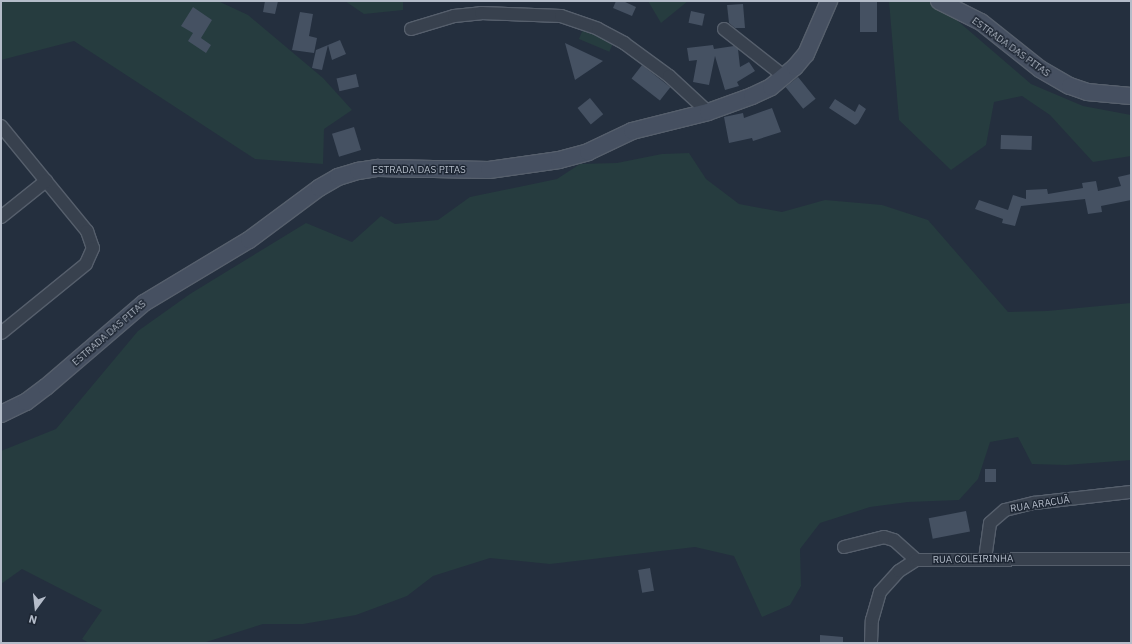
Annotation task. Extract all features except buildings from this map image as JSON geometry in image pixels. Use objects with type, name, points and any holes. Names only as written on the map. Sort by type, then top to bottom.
[{"type":"street","name":"ESTRADA DAS PITAS","points":[[1,414],[26,402],[46,387],[144,303],[249,240],[319,188],[338,178],[358,171],[378,168],[489,170],[559,160],[588,152],[632,132],[708,112],[752,96],[785,76],[806,54],[829,1]]},
{"type":"street","name":"ESTRADA DAS PITAS","points":[[939,1],[981,22],[1040,68],[1070,86],[1087,92],[1131,96]]},
{"type":"street","points":[[411,29],[454,16],[481,13],[561,16],[598,29],[624,43],[669,76],[708,112]]},
{"type":"street","points":[[724,29],[785,76]]},
{"type":"street","points":[[1,126],[90,235],[92,254],[86,264],[1,333]]},
{"type":"street","points":[[1,217],[46,181]]},
{"type":"street","name":"RUA ARACUÃ","points":[[985,559],[990,523],[1005,510],[1034,503],[1131,492]]},
{"type":"street","points":[[844,548],[884,537],[894,540],[916,560]]},
{"type":"street","name":"RUA COLEIRINHA","points":[[871,643],[872,620],[880,592],[899,570],[916,560],[1131,559]]},
{"type":"green space","points":[[1,1],[218,1],[248,15],[323,78],[352,110],[324,129],[323,164],[255,159],[74,41],[1,60]]},
{"type":"green space","points":[[345,1],[403,1],[403,10],[364,14]]},
{"type":"green space","points":[[648,1],[688,1],[661,23]]},
{"type":"green space","points":[[889,1],[927,1],[938,4],[1031,84],[1083,106],[1131,115],[1131,156],[1093,162],[1050,115],[1022,96],[994,102],[986,145],[951,170],[899,120]]},
{"type":"green space","points":[[584,27],[614,40],[609,52],[579,39]]},
{"type":"green space","points":[[689,153],[706,179],[739,204],[782,212],[825,200],[882,205],[928,220],[1008,312],[1047,311],[1131,303],[1131,460],[1066,465],[1032,464],[1018,437],[990,442],[978,479],[959,500],[908,502],[870,507],[820,523],[800,549],[801,586],[790,605],[762,617],[734,556],[695,547],[550,564],[490,558],[433,576],[407,596],[356,615],[303,624],[263,624],[203,643],[89,643],[82,639],[102,610],[22,569],[1,584],[1,451],[56,429],[138,331],[190,294],[306,223],[352,242],[381,216],[395,224],[438,220],[470,197],[557,179],[580,164],[617,163],[662,154]]}]
